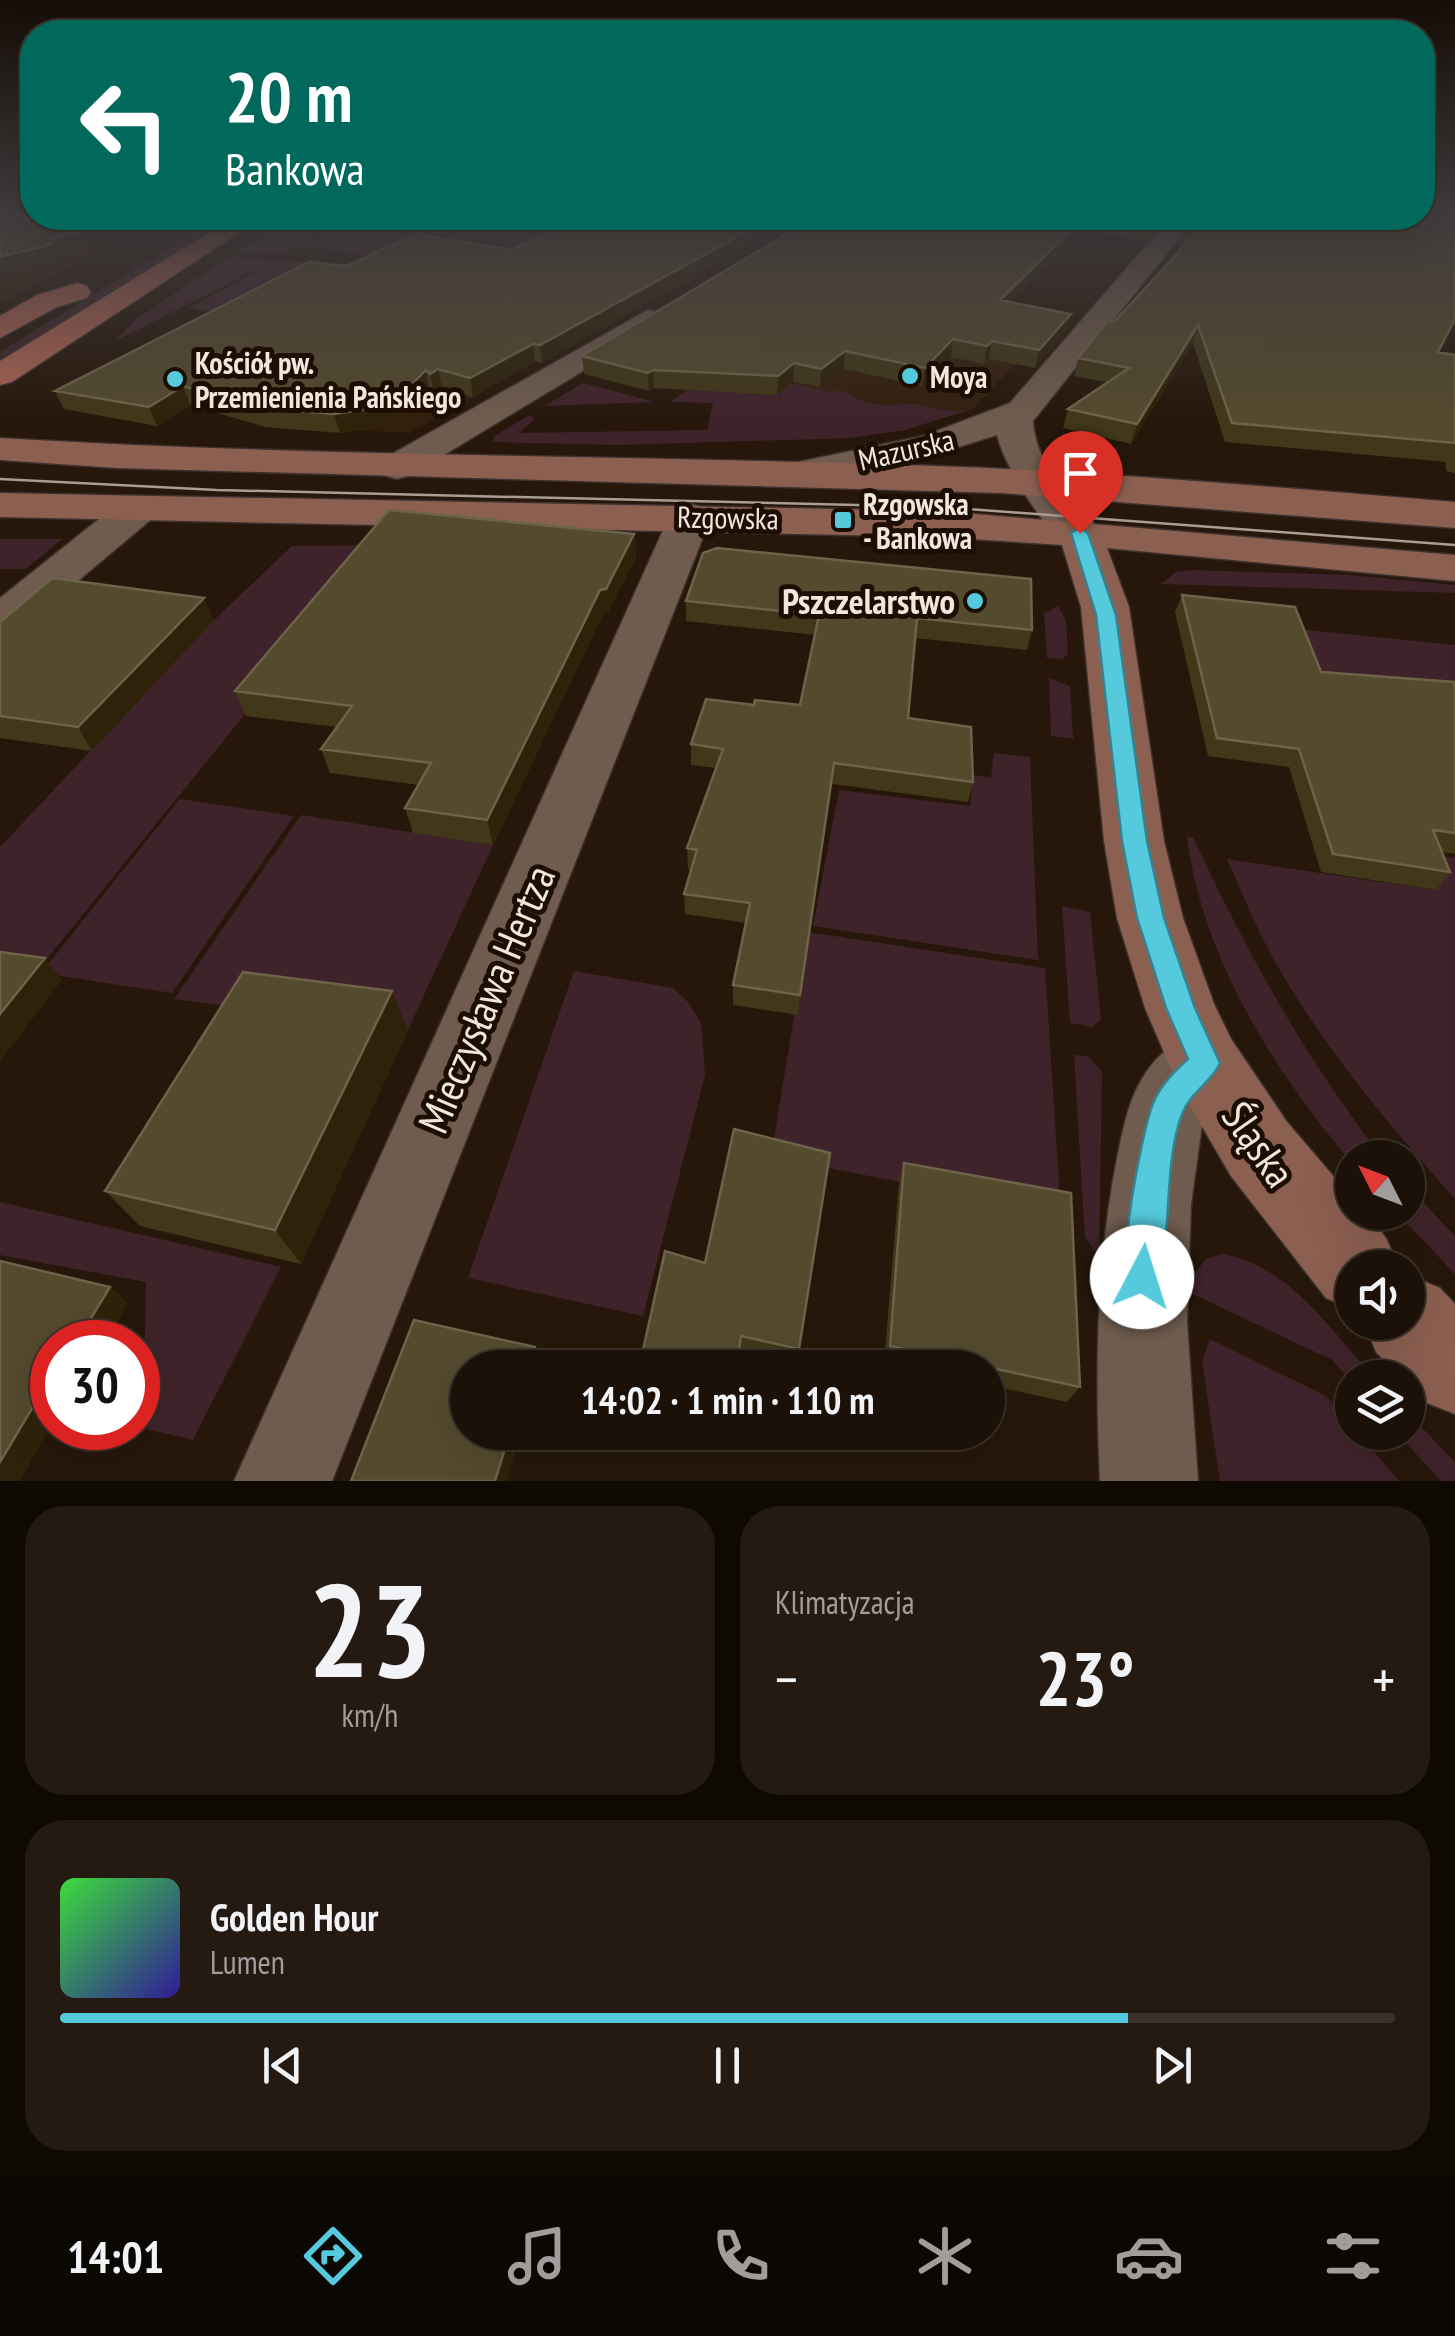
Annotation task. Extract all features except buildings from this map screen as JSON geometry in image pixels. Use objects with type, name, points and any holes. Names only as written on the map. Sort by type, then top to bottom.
[{"type":"main road","points":[[0,329],[47,301],[108,282]]},
{"type":"main road","points":[[0,375],[147,282]]},
{"type":"main road","name":"Rzgowska","points":[[0,450],[397,467],[1039,483],[1455,515]]},
{"type":"main road","name":"Rzgowska","points":[[0,505],[690,516],[1080,533],[1455,568]]},
{"type":"main road","name":"Śląska","points":[[1080,533],[1106,615],[1134,841],[1150,918],[1180,1008],[1205,1063],[1259,1149],[1341,1250]]},
{"type":"main road","points":[[1425,1337],[1455,1368]]},
{"type":"street","name":"Mazurska","points":[[788,475],[937,445],[987,428],[1020,411],[1130,282]]},
{"type":"street","points":[[397,467],[673,304]]},
{"type":"street","points":[[1020,411],[1014,431],[1039,483],[1080,533]]},
{"type":"street","points":[[0,622],[139,508]]},
{"type":"street","name":"Mieczysława Hertza","points":[[282,1481],[690,516]]},
{"type":"street","points":[[1150,1481],[1142,1381],[1141,1298],[1148,1207],[1166,1110],[1182,1084],[1205,1063]]},
{"type":"shaded area","points":[[0,282],[42,282],[0,305]]},
{"type":"shaded area","points":[[113,282],[132,282],[0,363],[0,352]]},
{"type":"shaded area","points":[[192,282],[231,282],[115,341],[134,321]]},
{"type":"shaded area","points":[[237,282],[336,282],[242,316],[189,308]]},
{"type":"shaded area","points":[[597,327],[411,432],[305,430]]},
{"type":"shaded area","points":[[857,331],[1015,364],[973,409],[905,430],[850,438],[721,440]]},
{"type":"shaded area","points":[[583,383],[655,402],[544,406]]},
{"type":"shaded area","points":[[792,383],[831,392],[841,390],[864,402],[882,405],[917,404],[954,412],[973,409],[905,430],[850,438],[618,445],[492,442],[495,436],[529,415],[535,419],[519,433],[707,430],[713,403],[670,402],[692,387],[777,395]]},
{"type":"shaded area","points":[[0,539],[62,539],[26,569],[0,569]]},
{"type":"shaded area","points":[[382,545],[33,976],[0,972],[0,847],[214,620],[292,546]]},
{"type":"shaded area","points":[[1176,572],[1349,575],[1455,585],[1455,593],[1161,584]]},
{"type":"shaded area","points":[[1058,606],[1066,620],[1068,654],[1062,659],[1047,658],[1044,614]]},
{"type":"shaded area","points":[[1297,629],[1455,645],[1455,696],[1314,680]]},
{"type":"shaded area","points":[[1049,678],[1070,686],[1073,739],[1051,736]]},
{"type":"shaded area","points":[[994,753],[1030,757],[1038,960],[813,926],[839,790],[970,806],[973,775],[991,778]]},
{"type":"shaded area","points":[[180,799],[294,816],[172,993],[41,973]]},
{"type":"shaded area","points":[[301,815],[493,845],[408,1030],[174,999]]},
{"type":"shaded area","points":[[1187,837],[1193,837],[1234,921],[1302,1042],[1369,1140],[1335,1142],[1296,1091],[1225,969],[1195,882]]},
{"type":"shaded area","points":[[1421,853],[1455,858],[1455,1199],[1425,1164],[1425,1140],[1404,1140],[1334,1053],[1292,991],[1266,946],[1227,859],[1435,890]]},
{"type":"shaded area","points":[[1062,906],[1090,912],[1101,1019],[1093,1027],[1070,1023]]},
{"type":"shaded area","points":[[808,932],[1045,968],[1061,1213],[771,1157]]},
{"type":"shaded area","points":[[574,971],[673,988],[701,1023],[705,1075],[643,1316],[468,1278]]},
{"type":"shaded area","points":[[1074,1055],[1088,1056],[1102,1072],[1099,1258],[1085,1237]]},
{"type":"shaded area","points":[[0,1202],[281,1267],[193,1440],[160,1432],[160,1320],[145,1320],[146,1282],[0,1255]]},
{"type":"shaded area","points":[[1425,1204],[1455,1236],[1455,1274],[1413,1230],[1425,1230]]},
{"type":"shaded area","points":[[1221,1254],[1267,1271],[1306,1302],[1335,1332],[1335,1340],[1342,1340],[1359,1360],[1335,1360],[1335,1363],[1182,1289],[1205,1260]]},
{"type":"shaded area","points":[[1210,1339],[1326,1396],[1335,1407],[1335,1450],[1373,1450],[1399,1481],[1220,1481],[1202,1361]]},
{"type":"shaded area","points":[[1425,1431],[1455,1462],[1455,1481],[1441,1481],[1413,1450],[1425,1450]]},
{"type":"tram line","points":[[0,479],[217,490],[941,507],[1455,545]]},
{"type":"place","name":"Moya","points":[[910,376]]},
{"type":"place","name":"Kościół pw. Przemienienia Pańskiego","points":[[175,379]]},
{"type":"place","name":"Rzgowska - Bankowa","points":[[843,520]]},
{"type":"place","name":"Pszczelarstwo","points":[[975,601]]},
{"type":"route","points":[[1080,533],[1106,615],[1134,841],[1150,918],[1180,1008],[1205,1063],[1182,1084],[1166,1110],[1148,1207],[1142,1277]]}]
